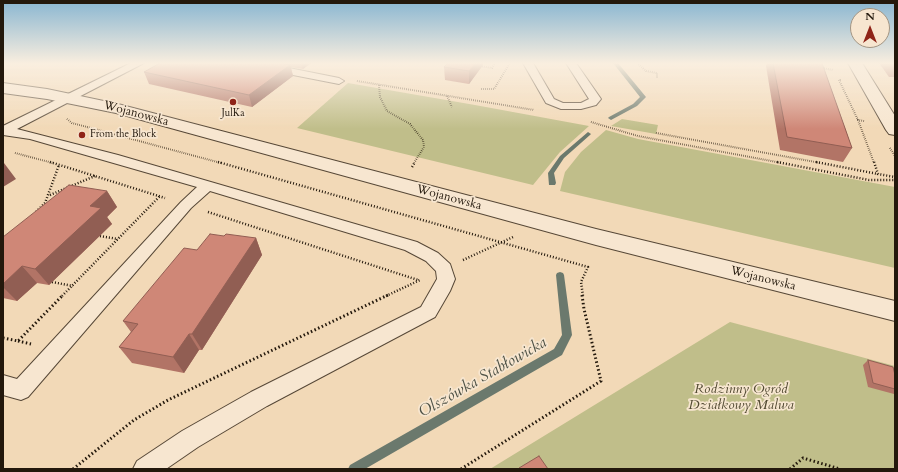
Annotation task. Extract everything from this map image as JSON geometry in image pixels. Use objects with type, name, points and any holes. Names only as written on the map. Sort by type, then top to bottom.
[{"type":"street","points":[[868,85],[895,130]]},
{"type":"street","name":"Wojanowska","points":[[3,88],[68,98],[118,109],[590,235],[895,311]]},
{"type":"lane","points":[[4,130],[94,85]]},
{"type":"lane","points":[[541,85],[550,101],[561,106],[581,106],[592,103],[595,99],[587,85]]},
{"type":"lane","points":[[4,130],[32,136],[411,246],[432,257],[444,268],[446,279],[441,291],[428,312],[259,399],[190,439],[145,469]]},
{"type":"lane","points":[[3,385],[21,390],[186,205],[207,186]]},
{"type":"path","points":[[379,85],[539,111]]},
{"type":"path","points":[[379,85],[380,97],[387,111],[410,124],[423,140],[424,147],[410,170]]},
{"type":"path","points":[[481,89],[494,89],[496,85]]},
{"type":"path","points":[[841,85],[858,120],[878,174]]},
{"type":"path","points":[[447,96],[452,107]]},
{"type":"path","points":[[64,118],[72,123],[323,191],[588,267],[581,282],[584,309],[601,381],[460,469]]},
{"type":"path","points":[[858,120],[870,122]]},
{"type":"path","points":[[588,121],[638,136],[869,180],[895,180]]},
{"type":"path","points":[[656,133],[895,177]]},
{"type":"path","points":[[3,338],[18,341],[160,196],[10,151]]},
{"type":"path","points":[[33,214],[46,203],[59,165]]},
{"type":"path","points":[[49,195],[95,176]]},
{"type":"path","points":[[186,205],[419,280]]},
{"type":"path","points":[[100,236],[118,239]]},
{"type":"path","points":[[73,469],[134,420],[168,400],[501,242]]},
{"type":"path","points":[[52,282],[73,286]]},
{"type":"path","points":[[790,469],[803,458],[840,469]]},
{"type":"green space","points":[[346,85],[360,85],[589,126],[560,152],[533,185],[297,128]]},
{"type":"green space","points":[[622,119],[658,125],[656,134],[611,126]]},
{"type":"green space","points":[[606,130],[638,139],[895,187],[895,268],[560,191],[565,172],[581,152]]},
{"type":"green space","name":"Rodzinny Ogród Działkowy Malwa","points":[[730,322],[895,366],[895,469],[490,469]]},
{"type":"building","points":[[203,85],[263,85],[249,95]]},
{"type":"building","points":[[777,85],[830,85],[852,148],[787,137]]},
{"type":"building","points":[[69,185],[107,191],[90,206],[101,208],[35,269],[22,266],[3,284],[3,237]]},
{"type":"building","points":[[210,234],[224,236],[226,234],[256,238],[192,334],[189,334],[173,357],[119,347],[138,324],[123,321],[184,248],[197,250]]},
{"type":"building","points":[[868,360],[893,367],[895,375],[895,389],[873,383]]},
{"type":"building","points":[[539,456],[548,469],[519,469],[519,468]]},
{"type":"waterway","name":"Olszówka Stabłowicka","points":[[611,118],[635,105],[643,97],[633,85]]},
{"type":"waterway","name":"Olszówka Stabłowicka","points":[[552,183],[551,173],[562,157],[588,134]]},
{"type":"waterway","name":"Olszówka Stabłowicka","points":[[354,469],[558,352],[567,335],[560,275]]},
{"type":"place","name":"JulKa","points":[[233,102]]},
{"type":"place","name":"From the Block","points":[[82,135]]}]
